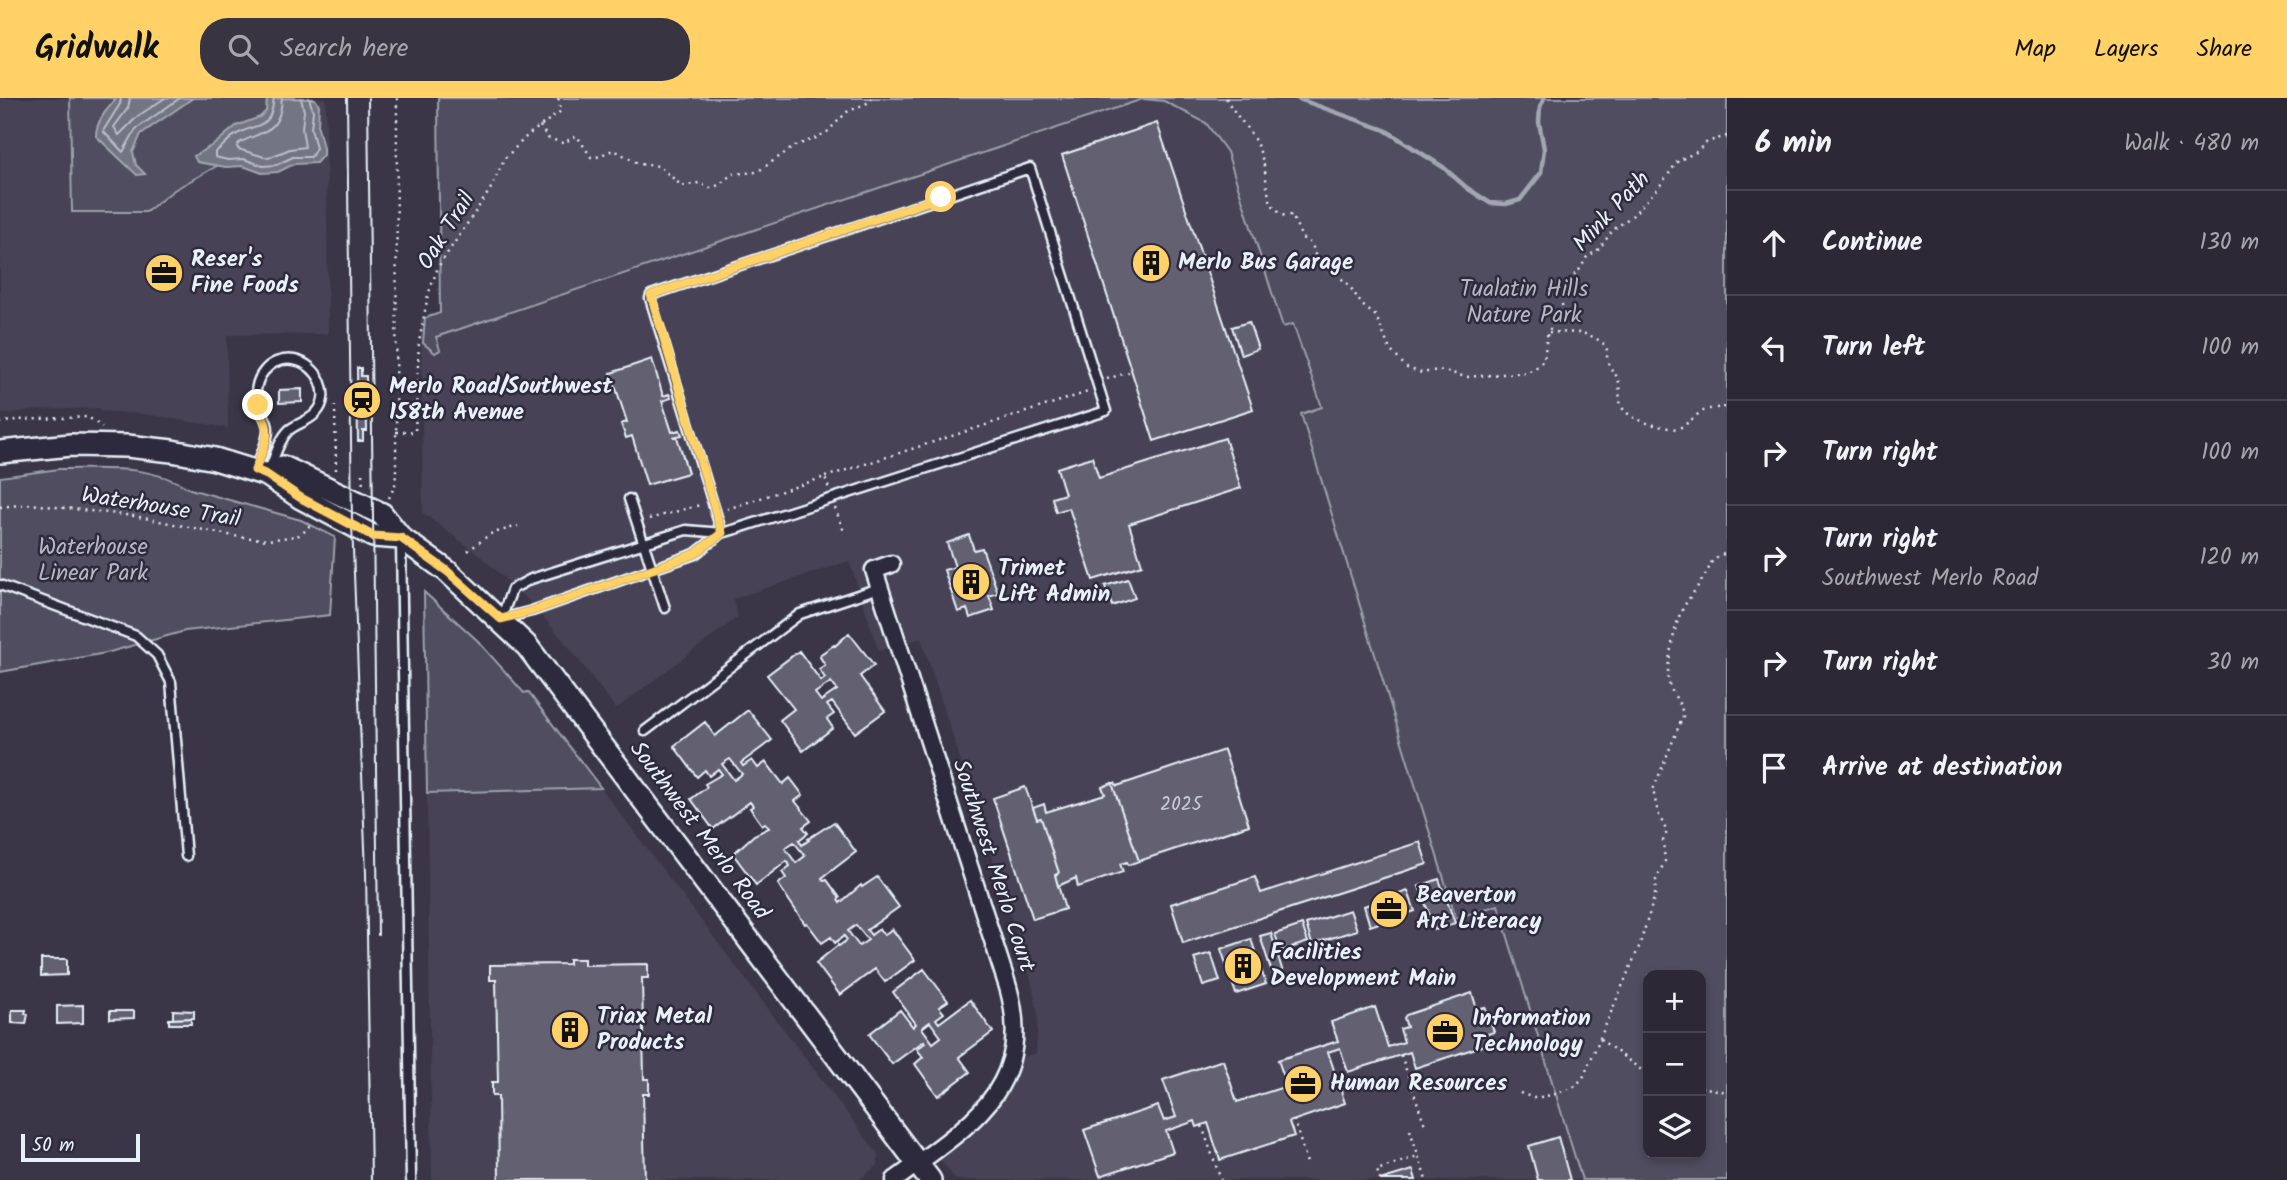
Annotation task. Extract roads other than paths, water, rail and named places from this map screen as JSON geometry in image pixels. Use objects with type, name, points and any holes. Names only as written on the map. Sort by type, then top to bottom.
[{"type":"street","name":"Southwest Merlo Road","points":[[0,452],[71,445],[127,446],[183,453],[261,472],[284,467],[382,514],[401,538],[447,571],[527,646],[924,1172]]},
{"type":"street","points":[[879,588],[874,570],[891,564]]},
{"type":"street","name":"Southwest Merlo Court","points":[[879,588],[1015,1011],[1016,1033],[1013,1055],[988,1104],[924,1172],[895,1180]]},
{"type":"lane","points":[[501,619],[532,611],[695,554],[722,533],[1106,411],[1030,168],[651,295],[722,533]]},
{"type":"lane","points":[[281,360],[303,363],[319,377],[323,388],[319,411],[290,429],[261,472],[269,427],[258,405],[258,381],[271,364],[281,360]]},
{"type":"lane","points":[[629,499],[665,608]]},
{"type":"lane","points":[[501,619],[513,589],[531,579],[686,530],[722,533]]},
{"type":"lane","points":[[401,538],[411,1180]]},
{"type":"lane","points":[[0,585],[136,636],[157,655],[170,682],[186,856]]},
{"type":"lane","points":[[645,731],[800,614],[879,588]]},
{"type":"water","points":[[117,98],[193,98],[141,134],[133,152],[136,165],[145,174],[137,175],[96,136],[100,120]]},
{"type":"water","points":[[267,98],[315,99],[319,105],[318,127],[323,148],[323,155],[316,163],[294,164],[278,172],[262,173],[243,166],[226,167],[197,162],[194,156],[216,143],[236,126],[260,117],[266,111]]},
{"type":"waterway","points":[[1296,98],[1385,130],[1443,167],[1490,203],[1506,204],[1520,200],[1541,173],[1544,149],[1539,122],[1544,98]]},
{"type":"tram line","points":[[347,98],[352,524],[366,873],[371,1180]]},
{"type":"tram line","points":[[368,98],[378,935]]},
{"type":"place","name":"Merlo Bus Garage","points":[[1151,263]]},
{"type":"place","name":"Reser's Fine Foods","points":[[164,273]]},
{"type":"place","name":"Merlo Road/Southwest 158th Avenue","points":[[362,400]]},
{"type":"place","name":"Trimet Lift Admin","points":[[971,582]]},
{"type":"place","name":"Beaverton Art Literacy","points":[[1389,909]]},
{"type":"place","name":"Facilities Development Main","points":[[1243,966]]},
{"type":"place","name":"Triax Metal Products","points":[[570,1030]]},
{"type":"place","name":"Information Technology","points":[[1445,1032]]},
{"type":"place","name":"Human Resources","points":[[1303,1084]]},
{"type":"park label","name":"Tualatin Hills Nature Park","points":[[1524,303]]},
{"type":"park label","name":"Waterhouse Linear Park","points":[[93,561]]}]
